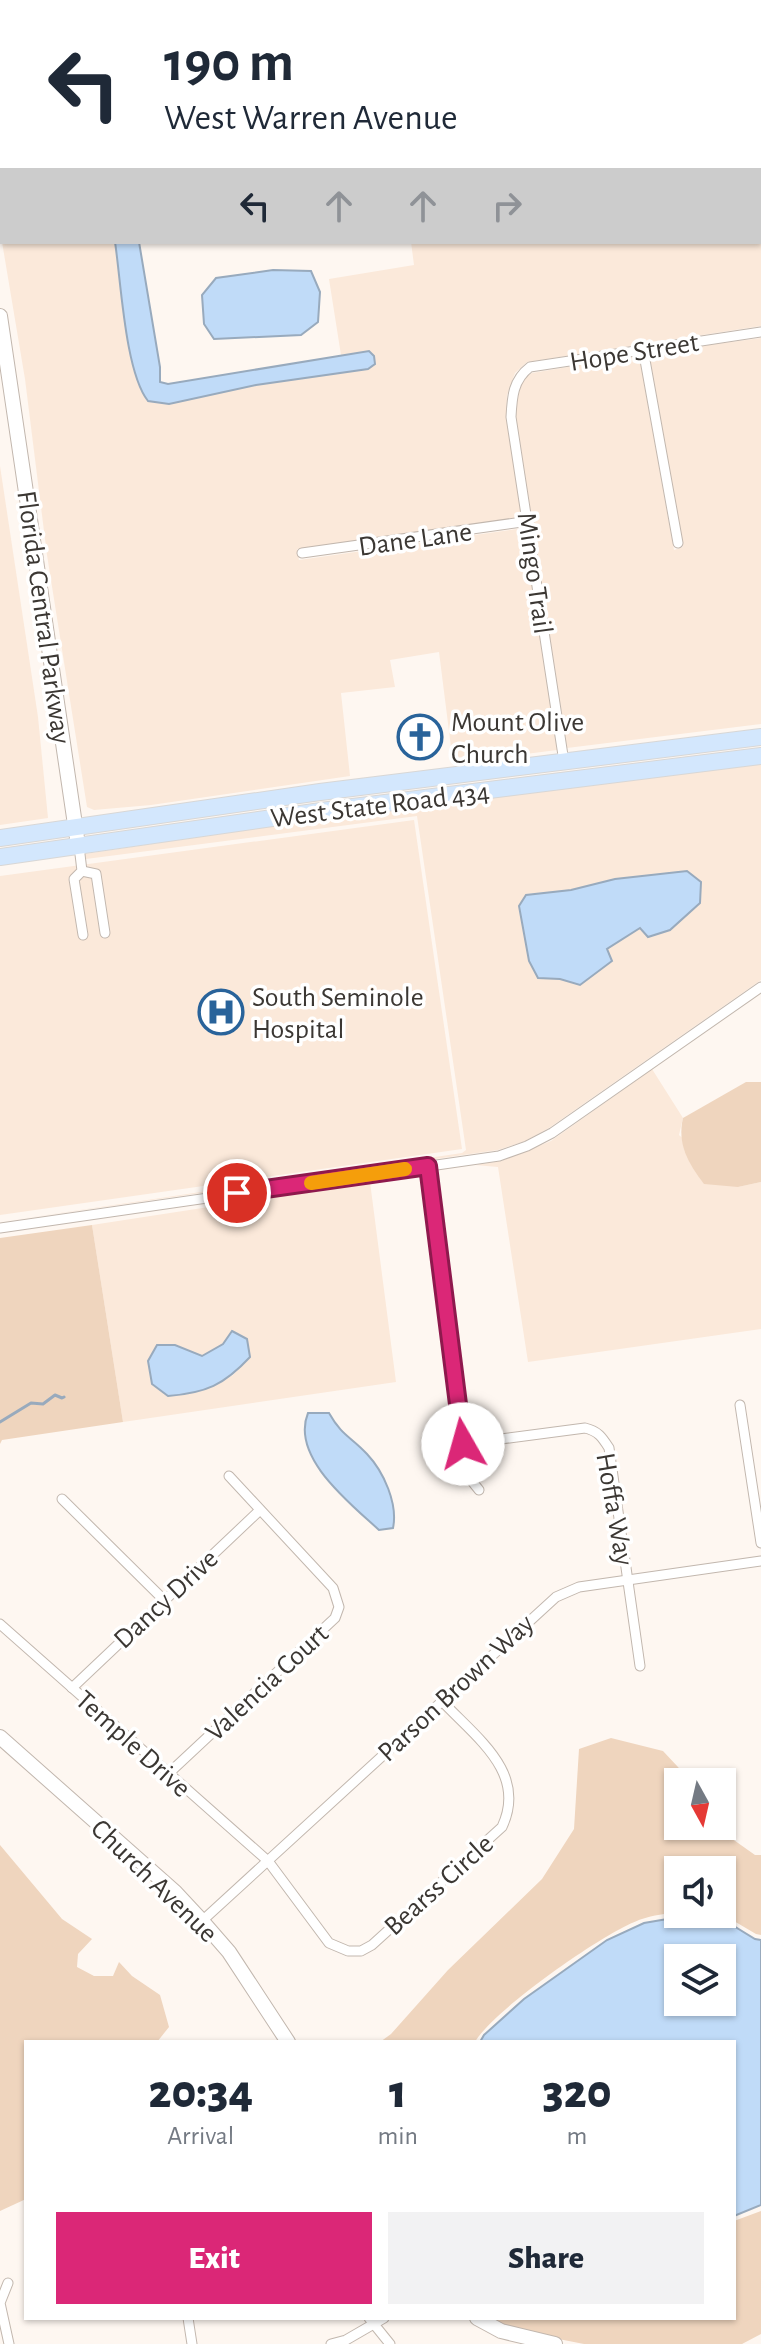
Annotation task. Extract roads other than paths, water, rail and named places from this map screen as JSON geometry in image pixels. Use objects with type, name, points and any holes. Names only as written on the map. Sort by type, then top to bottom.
[{"type":"main road","name":"West State Road 434","points":[[0,838],[309,794],[761,737]]},
{"type":"main road","name":"West State Road 434","points":[[0,857],[321,811],[761,756]]},
{"type":"main road","points":[[568,780],[578,769],[597,758]]},
{"type":"main road","points":[[540,784],[564,762]]},
{"type":"street","name":"Florida Central Parkway","points":[[0,316],[4,365],[82,871]]},
{"type":"street","name":"Hope Street","points":[[516,384],[519,375],[530,367],[761,332]]},
{"type":"street","points":[[643,349],[678,543]]},
{"type":"street","name":"Mingo Trail","points":[[516,384],[511,417],[564,762]]},
{"type":"street","name":"Dane Lane","points":[[302,553],[529,521]]},
{"type":"street","name":"Florida Central Parkway","points":[[82,871],[96,874],[105,933]]},
{"type":"street","name":"Florida Central Parkway","points":[[82,871],[74,879],[83,935]]},
{"type":"street","points":[[0,1228],[499,1156],[552,1133],[761,987]]},
{"type":"street","points":[[428,1166],[467,1475],[479,1490]]},
{"type":"street","points":[[740,1405],[761,1543]]},
{"type":"street","name":"Hoffa Way","points":[[463,1444],[585,1428],[595,1430],[609,1448],[628,1580]]},
{"type":"street","name":"Valencia Court","points":[[168,1774],[335,1618],[339,1607],[333,1588],[229,1476]]},
{"type":"street","points":[[62,1499],[163,1599]]},
{"type":"street","name":"Dancy Drive","points":[[72,1688],[260,1510]]},
{"type":"street","name":"Parson Brown Way","points":[[202,1921],[556,1597],[579,1587],[761,1561]]},
{"type":"street","points":[[628,1580],[640,1666]]},
{"type":"street","name":"Temple Drive","points":[[0,1624],[268,1861]]},
{"type":"street","name":"Bearss Circle","points":[[268,1861],[329,1943],[348,1951],[361,1951],[372,1945],[502,1827],[511,1802],[505,1775],[499,1764],[441,1700]]},
{"type":"street","name":"Church Avenue","points":[[0,1737],[175,1892],[229,1952],[287,2040]]},
{"type":"street","points":[[8,2283],[0,2303],[9,2344]]},
{"type":"street","points":[[188,2320],[192,2344]]},
{"type":"street","points":[[481,2320],[501,2331],[555,2344]]},
{"type":"street","points":[[331,2344],[346,2340],[371,2321],[390,2344]]},
{"type":"water","points":[[115,244],[139,244],[160,382],[168,384],[369,351],[374,356],[375,364],[368,369],[256,385],[169,404],[148,401],[134,369]]},
{"type":"water","points":[[273,270],[311,271],[320,292],[318,322],[301,335],[214,339],[204,324],[202,295],[216,278]]},
{"type":"water","points":[[687,871],[701,882],[700,903],[670,930],[648,937],[640,928],[607,949],[612,961],[580,985],[560,979],[538,978],[529,961],[519,906],[526,895],[571,890],[615,879]]},
{"type":"water","points":[[232,1331],[247,1339],[250,1357],[223,1381],[193,1393],[168,1396],[152,1384],[148,1361],[157,1345],[175,1345],[202,1356],[223,1344]]},
{"type":"water","points":[[308,1413],[329,1413],[342,1431],[373,1461],[391,1499],[393,1528],[379,1530],[326,1478],[308,1446],[305,1430]]},
{"type":"water","points":[[664,1920],[664,1928],[736,1927],[761,1940],[761,2205],[736,2215],[736,2040],[481,2040],[524,1999],[607,1940],[644,1923]]},
{"type":"waterway","points":[[0,1422],[31,1403],[43,1404],[55,1395],[64,1397]]},
{"type":"place","name":"Mount Olive Church","points":[[420,737]]},
{"type":"place","name":"South Seminole Hospital","points":[[221,1012]]}]
